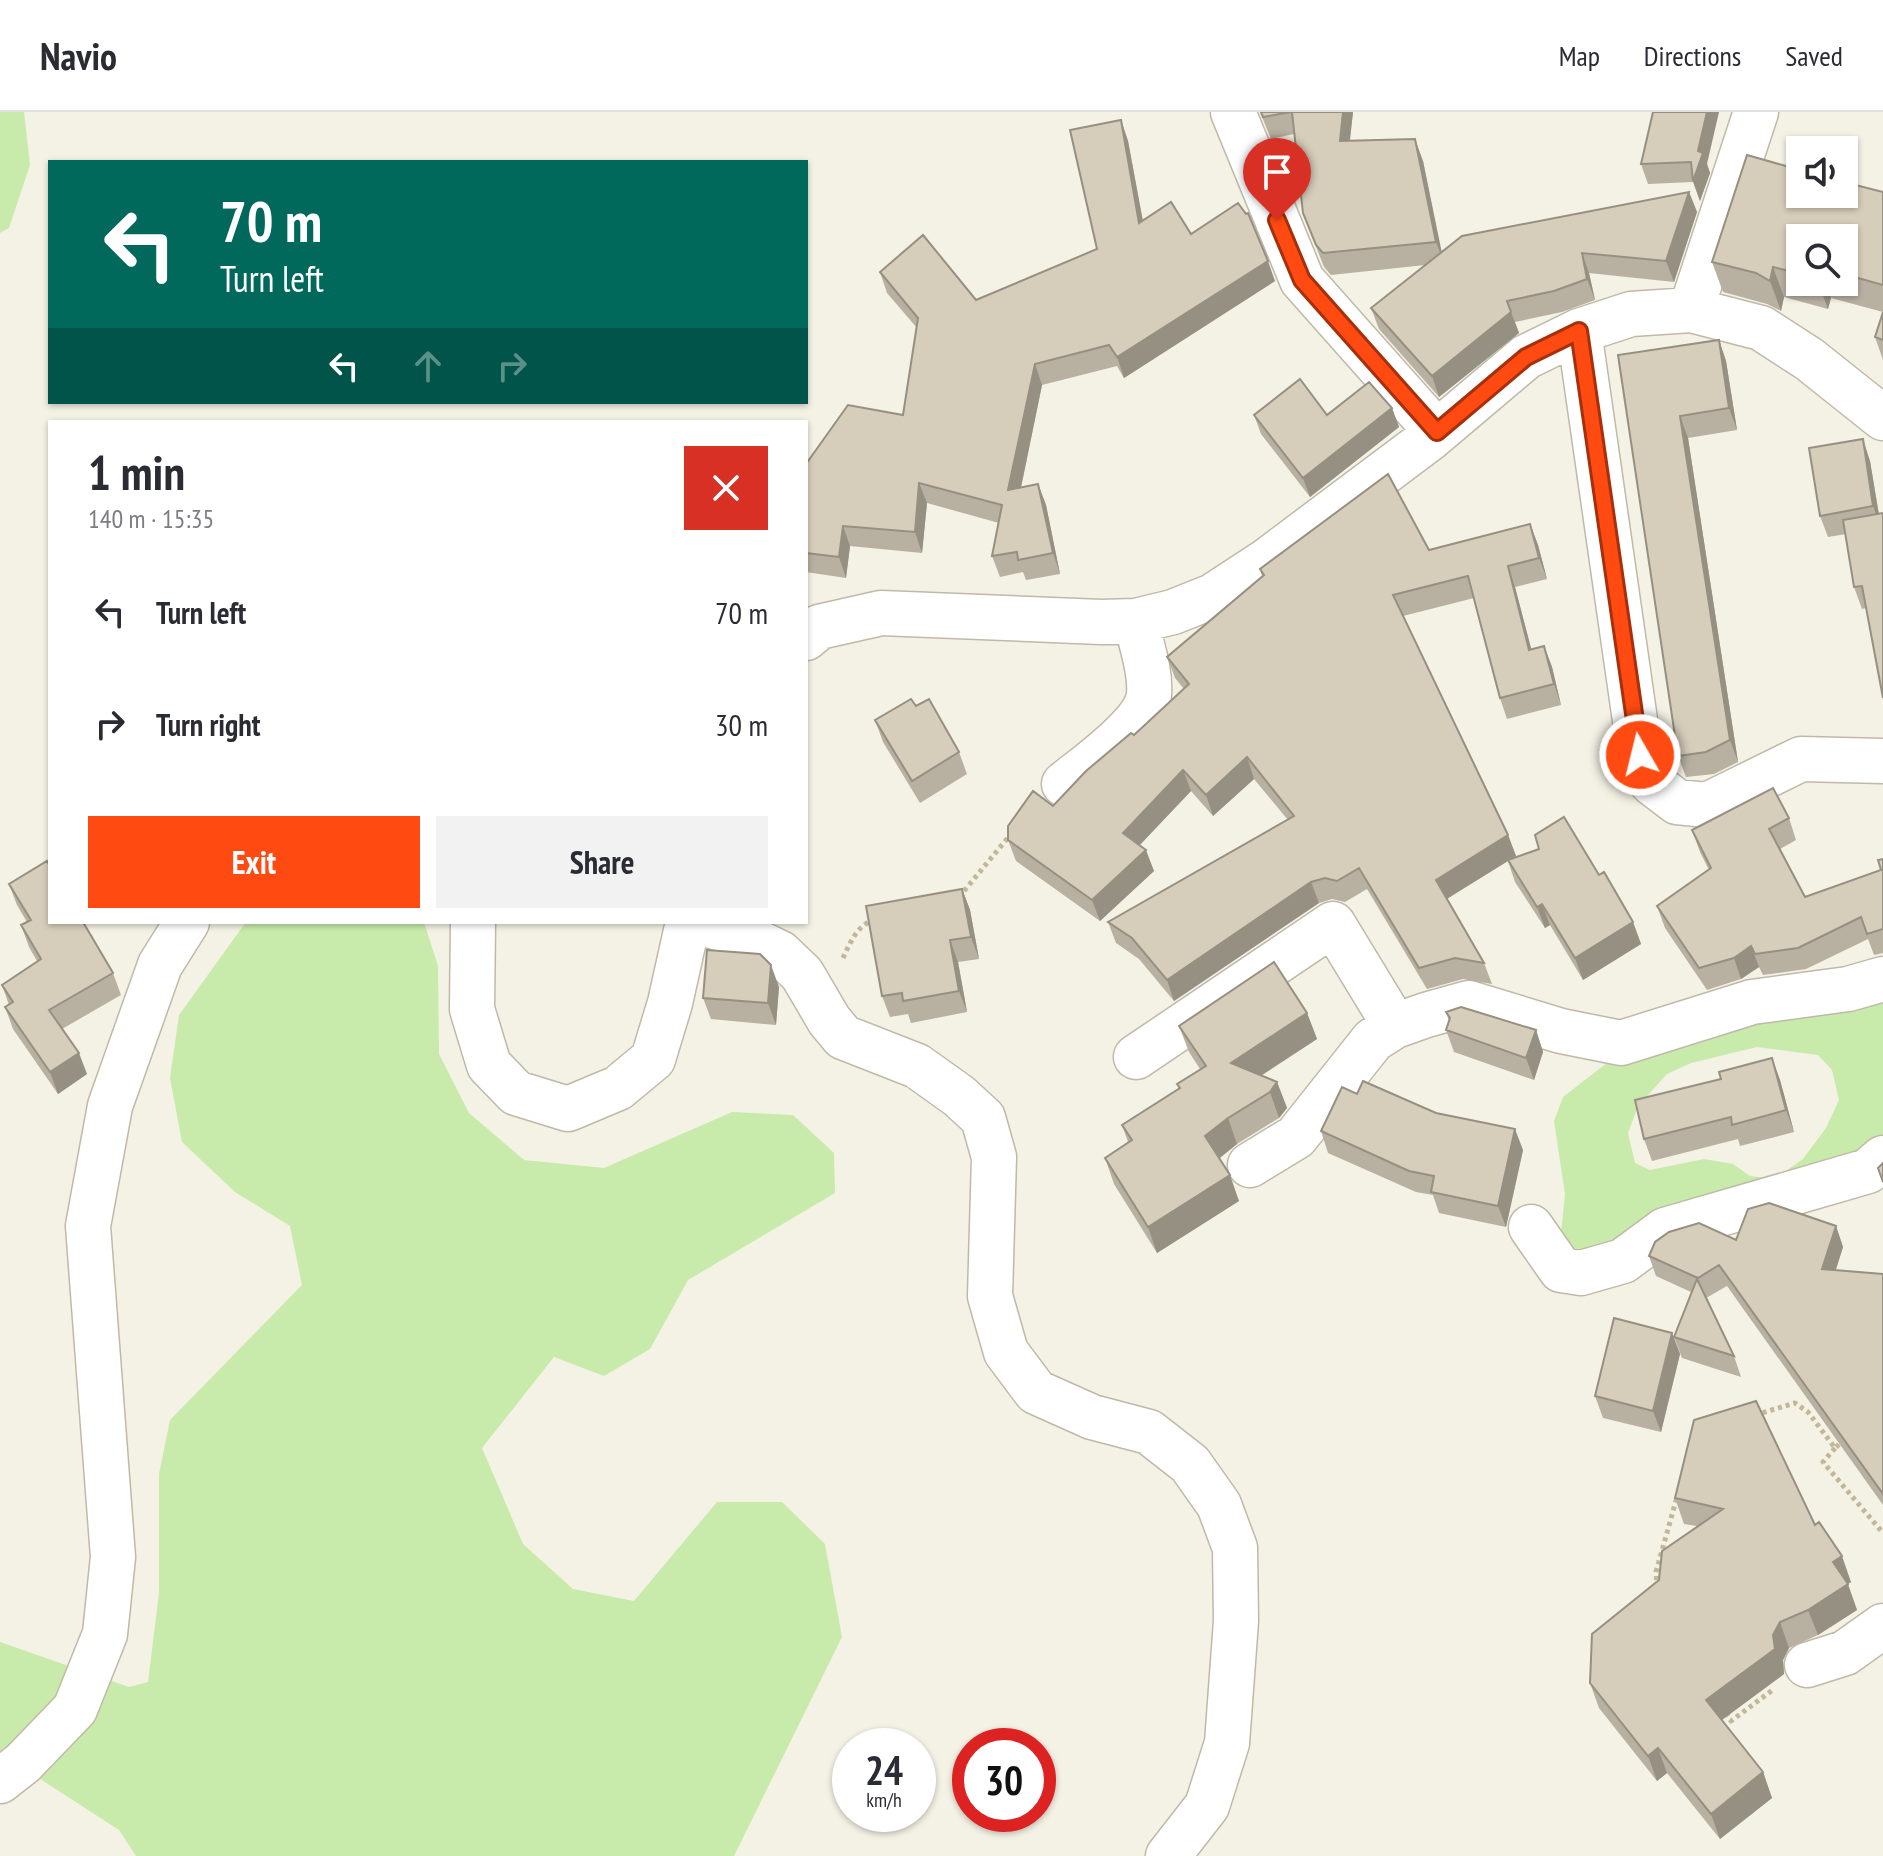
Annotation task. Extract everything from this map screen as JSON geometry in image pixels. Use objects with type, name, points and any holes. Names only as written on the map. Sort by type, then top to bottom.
[{"type":"street","points":[[1233,112],[1302,280],[1437,432]]},
{"type":"street","points":[[1691,310],[1756,112]]},
{"type":"street","points":[[808,636],[819,627],[881,613],[1101,622],[1136,621],[1173,612],[1213,596],[1265,562],[1437,432],[1526,357],[1579,331],[1631,314],[1691,310],[1761,328],[1809,359],[1883,418]]},
{"type":"street","points":[[1579,331],[1640,755],[1652,783],[1677,802],[1707,805],[1801,759],[1883,761]]},
{"type":"street","points":[[1064,784],[1133,725],[1149,698],[1148,674],[1136,621]]},
{"type":"street","points":[[0,1781],[23,1763],[75,1709],[105,1634],[113,1557],[88,1226],[110,1106],[160,965],[186,924]]},
{"type":"street","points":[[473,924],[472,1009],[489,1065],[516,1093],[568,1109],[618,1088],[653,1059],[670,1003],[688,924]]},
{"type":"street","points":[[705,924],[747,937],[780,953],[802,974],[829,1020],[843,1037],[917,1066],[959,1096],[983,1118],[994,1157],[990,1296],[1006,1352],[1036,1392],[1092,1417],[1149,1432],[1190,1464],[1219,1505],[1235,1548],[1236,1621],[1227,1743],[1207,1806],[1168,1856]]},
{"type":"street","points":[[1136,1057],[1333,924],[1395,1026]]},
{"type":"street","points":[[1250,1165],[1296,1137],[1373,1040],[1395,1026],[1469,1003],[1561,1031],[1621,1043],[1752,1002],[1848,989],[1883,979]]},
{"type":"street","points":[[1531,1227],[1561,1270],[1581,1273],[1623,1261],[1665,1230],[1868,1171],[1883,1158]]},
{"type":"street","points":[[1807,1665],[1845,1653],[1883,1626]]},
{"type":"path","points":[[957,901],[1012,833]]},
{"type":"path","points":[[829,962],[843,958],[854,935],[868,921],[882,918]]},
{"type":"path","points":[[1754,1415],[1795,1403],[1808,1412],[1835,1448]]},
{"type":"path","points":[[1847,1438],[1823,1462],[1883,1533]]},
{"type":"path","points":[[1658,1600],[1656,1572],[1680,1483]]},
{"type":"path","points":[[1723,1709],[1731,1721],[1807,1665]]},
{"type":"green space","points":[[0,112],[24,112],[30,165],[9,228],[0,233]]},
{"type":"green space","points":[[245,924],[425,924],[438,966],[439,1054],[469,1113],[524,1160],[604,1168],[732,1112],[793,1115],[834,1153],[835,1193],[688,1280],[650,1349],[604,1376],[554,1357],[482,1448],[523,1544],[573,1589],[634,1601],[717,1502],[782,1502],[825,1544],[842,1637],[734,1856],[136,1856],[119,1830],[0,1753],[0,1642],[129,1687],[148,1682],[159,1593],[159,1474],[170,1420],[302,1285],[290,1226],[235,1192],[182,1142],[170,1078],[179,1015]]},
{"type":"green space","points":[[1883,995],[1883,1143],[1622,1240],[1574,1253],[1561,1233],[1565,1194],[1554,1121],[1563,1097],[1616,1056],[1752,1015]],"holes":[[[1757,1047],[1818,1055],[1832,1070],[1839,1100],[1826,1128],[1803,1159],[1786,1171],[1767,1178],[1750,1176],[1733,1164],[1704,1159],[1650,1170],[1635,1163],[1628,1133],[1638,1106],[1667,1074],[1691,1063]]]},
{"type":"building","points":[[1261,112],[1291,112],[1263,117]]},
{"type":"building","points":[[1292,112],[1343,112],[1340,141],[1415,139],[1436,242],[1323,253],[1316,245],[1303,213]]},
{"type":"building","points":[[1653,112],[1707,112],[1698,151],[1703,153],[1693,181],[1691,162],[1641,164]]},
{"type":"building","points":[[1121,120],[1139,223],[1171,202],[1191,234],[1238,203],[1248,213],[1268,261],[1117,357],[1109,345],[1035,364],[1008,490],[1038,484],[1053,553],[1018,560],[1017,552],[992,556],[1002,505],[919,483],[915,532],[843,526],[839,557],[808,553],[808,461],[848,405],[903,415],[918,318],[880,272],[923,235],[976,300],[1097,249],[1070,130]]},
{"type":"building","points":[[1747,155],[1786,166],[1786,208],[1858,208],[1858,186],[1883,192],[1883,285],[1858,278],[1858,224],[1786,224],[1786,270],[1773,267],[1770,281],[1756,273],[1712,262]]},
{"type":"building","points":[[1689,192],[1666,261],[1582,253],[1587,279],[1554,291],[1507,301],[1511,312],[1432,376],[1371,308],[1462,236]]},
{"type":"building","points":[[1883,312],[1883,340],[1875,337]]},
{"type":"building","points":[[1719,340],[1729,408],[1680,416],[1730,740],[1706,752],[1678,756],[1618,355]]},
{"type":"building","points":[[1300,379],[1327,415],[1369,382],[1392,408],[1303,478],[1254,415]]},
{"type":"building","points":[[1863,439],[1873,506],[1820,516],[1809,448]]},
{"type":"building","points":[[1388,474],[1429,550],[1530,524],[1539,558],[1508,566],[1529,650],[1544,646],[1554,684],[1500,698],[1468,576],[1393,595],[1508,835],[1436,880],[1484,963],[1455,958],[1419,968],[1359,868],[1337,881],[1325,878],[1311,882],[1167,980],[1132,938],[1108,922],[1294,816],[1247,757],[1206,795],[1183,770],[1123,833],[1146,850],[1092,900],[1008,840],[1008,826],[1033,791],[1053,806],[1086,771],[1131,733],[1134,735],[1189,684],[1167,657],[1264,575],[1260,569]]},
{"type":"building","points":[[1883,513],[1883,698],[1862,586],[1854,587],[1843,520]]},
{"type":"building","points":[[911,699],[916,706],[929,699],[959,752],[912,781],[875,720]]},
{"type":"building","points":[[1773,788],[1789,818],[1769,829],[1805,897],[1881,870],[1878,860],[1883,859],[1883,929],[1867,934],[1861,917],[1798,948],[1755,954],[1751,946],[1734,958],[1699,968],[1657,906],[1711,868],[1692,830]]},
{"type":"building","points":[[1564,817],[1599,875],[1604,872],[1633,922],[1575,958],[1542,904],[1537,907],[1508,860],[1539,849],[1535,835]]},
{"type":"building","points":[[47,861],[48,924],[84,924],[113,973],[49,1010],[79,1053],[50,1072],[5,1007],[13,1002],[2,985],[41,959],[21,925],[31,920],[9,884]]},
{"type":"building","points":[[962,889],[971,937],[950,940],[959,991],[903,1001],[902,993],[882,996],[866,906]]},
{"type":"building","points":[[707,950],[760,954],[771,965],[768,1003],[703,998]]},
{"type":"building","points":[[1274,962],[1307,1013],[1231,1063],[1277,1082],[1270,1092],[1205,1136],[1230,1175],[1148,1227],[1105,1158],[1132,1140],[1122,1125],[1180,1088],[1177,1084],[1206,1066],[1179,1026]]},
{"type":"building","points":[[1461,1007],[1536,1030],[1526,1058],[1446,1030],[1450,1018],[1446,1012]]},
{"type":"building","points":[[1772,1058],[1786,1110],[1732,1125],[1731,1117],[1644,1139],[1635,1100],[1721,1079],[1719,1072]]},
{"type":"building","points":[[1363,1081],[1436,1113],[1515,1129],[1498,1206],[1431,1192],[1434,1176],[1409,1171],[1321,1131],[1342,1087],[1357,1094]]},
{"type":"building","points":[[1883,1163],[1883,1182],[1878,1168]]},
{"type":"building","points":[[1769,1203],[1836,1226],[1822,1269],[1883,1274],[1883,1494],[1719,1265],[1698,1278],[1649,1256],[1655,1242],[1669,1232],[1699,1223],[1736,1240],[1748,1209]]},
{"type":"building","points":[[1697,1279],[1734,1356],[1674,1337]]},
{"type":"building","points":[[1614,1318],[1672,1333],[1653,1411],[1595,1396]]},
{"type":"building","points":[[1756,1401],[1815,1525],[1819,1522],[1842,1556],[1833,1562],[1848,1584],[1808,1610],[1780,1622],[1773,1635],[1775,1649],[1706,1700],[1763,1772],[1711,1814],[1658,1748],[1648,1756],[1590,1683],[1592,1634],[1659,1580],[1662,1551],[1723,1509],[1675,1498],[1694,1420]]},
{"type":"route","points":[[1277,220],[1302,280],[1437,432],[1526,357],[1579,331],[1640,755]]}]
